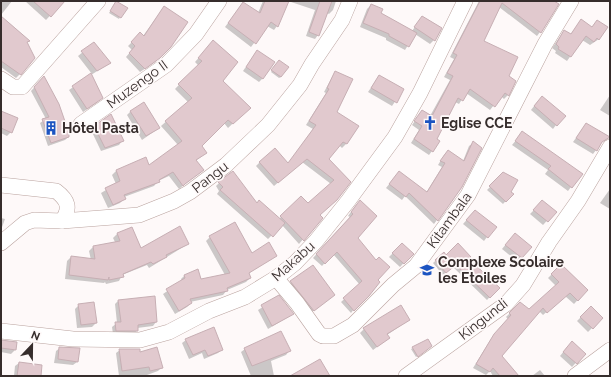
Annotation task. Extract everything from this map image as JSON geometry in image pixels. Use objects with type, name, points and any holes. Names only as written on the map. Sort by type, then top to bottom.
[{"type":"street","points":[[1,79],[13,87],[22,87],[98,1]]},
{"type":"street","name":"Pangu","points":[[1,243],[25,223],[34,220],[62,221],[139,215],[174,201],[190,192],[226,165],[268,125],[300,85],[312,64],[342,20],[350,1]]},
{"type":"street","name":"Makabu","points":[[1,331],[73,339],[140,340],[169,332],[209,311],[245,297],[276,278],[295,263],[316,241],[348,201],[394,137],[420,93],[465,1]]},
{"type":"street","name":"Kitambala","points":[[276,278],[297,303],[319,334],[323,336],[334,336],[353,325],[393,285],[416,266],[468,195],[545,44],[570,1]]},
{"type":"street","name":"Muzengo II","points":[[81,124],[166,65],[196,34],[213,2]]},
{"type":"street","name":"Kingundi","points":[[406,376],[501,308],[523,285],[549,242],[578,201],[610,147]]},
{"type":"street","points":[[1,185],[56,191],[62,196],[68,206],[67,213],[62,221]]},
{"type":"street","points":[[575,376],[610,350]]},
{"type":"building","points":[[33,1],[65,1],[51,17]]},
{"type":"building","points":[[116,1],[128,8],[121,18],[110,11]]},
{"type":"building","points":[[265,1],[289,1],[278,27],[271,22],[256,44],[228,23],[243,2],[260,13]]},
{"type":"building","points":[[320,1],[332,1],[319,36],[309,32]]},
{"type":"building","points":[[480,1],[554,1],[559,4],[541,33],[502,3],[484,41],[518,57],[509,76],[516,81],[509,96],[505,93],[495,107],[470,89],[463,101],[458,98],[437,139],[440,141],[433,152],[414,139],[422,126],[414,121],[422,110],[432,116],[453,76],[447,73],[457,55],[453,53]]},
{"type":"building","points":[[371,4],[383,9],[381,13],[417,33],[409,47],[389,36],[389,34],[363,23]]},
{"type":"building","points":[[164,6],[188,22],[171,47],[160,58],[145,69],[129,53],[135,46],[131,42],[140,32],[144,36]]},
{"type":"building","points":[[1,16],[30,41],[27,42],[35,58],[21,75],[1,61]]},
{"type":"building","points":[[422,16],[442,28],[435,41],[414,27]]},
{"type":"building","points":[[581,19],[592,27],[597,20],[608,27],[599,40],[597,38],[594,42],[586,36],[571,57],[558,49],[559,47],[556,44],[564,30],[571,34]]},
{"type":"building","points":[[213,40],[238,62],[223,81],[251,108],[233,124],[228,120],[202,146],[207,153],[196,160],[204,170],[183,186],[173,172],[159,180],[160,182],[124,195],[126,199],[113,205],[105,188],[120,181],[116,170],[146,157],[149,165],[182,141],[165,121],[192,98],[178,84],[202,61],[198,58]]},
{"type":"building","points":[[94,42],[111,63],[97,71],[81,51]]},
{"type":"building","points":[[257,50],[275,62],[263,79],[246,67]]},
{"type":"building","points":[[279,60],[289,67],[281,77],[271,70]]},
{"type":"building","points":[[335,71],[353,79],[337,112],[359,126],[347,144],[343,142],[329,159],[351,182],[337,200],[320,215],[323,218],[304,241],[280,216],[301,196],[308,203],[334,180],[307,159],[278,183],[259,162],[275,148],[288,163],[316,125],[309,121],[329,89],[327,88]]},
{"type":"building","points":[[91,73],[103,98],[87,109],[72,86]]},
{"type":"building","points":[[379,75],[404,89],[397,103],[371,88]]},
{"type":"building","points":[[44,76],[59,104],[69,133],[69,137],[51,143],[42,119],[49,117],[34,87]]},
{"type":"building","points":[[542,96],[566,116],[557,126],[534,106]]},
{"type":"building","points":[[144,102],[160,128],[146,136],[130,111]]},
{"type":"building","points":[[1,111],[18,118],[12,133],[1,128]]},
{"type":"building","points":[[111,114],[124,141],[105,148],[94,126]]},
{"type":"building","points":[[586,123],[610,137],[602,142],[597,151],[576,138]]},
{"type":"building","points":[[522,131],[583,174],[572,188],[548,169],[551,166],[515,141]]},
{"type":"building","points":[[473,141],[482,148],[462,187],[438,221],[409,193],[406,197],[389,184],[399,171],[427,192],[445,163],[440,161],[448,150],[464,161]]},
{"type":"building","points":[[233,171],[257,203],[259,200],[285,223],[273,237],[220,190],[223,187],[218,182]]},
{"type":"building","points":[[503,172],[518,180],[511,192],[514,194],[506,202],[489,186]]},
{"type":"building","points":[[360,200],[377,216],[358,238],[376,260],[379,257],[390,267],[378,280],[380,282],[369,296],[354,311],[343,298],[362,281],[337,252],[325,264],[316,254],[353,214],[351,212]]},
{"type":"building","points":[[542,200],[557,212],[548,222],[533,210]]},
{"type":"building","points":[[475,210],[497,227],[488,238],[466,220]]},
{"type":"building","points":[[235,222],[252,253],[269,242],[277,256],[249,273],[251,278],[227,288],[228,291],[190,299],[192,303],[179,311],[166,289],[185,278],[184,275],[198,269],[201,279],[230,273],[209,236]]},
{"type":"building","points":[[180,226],[189,244],[166,255],[167,257],[153,264],[151,262],[123,274],[124,277],[109,280],[109,277],[108,280],[69,275],[71,256],[95,259],[93,246],[120,241],[117,233],[132,227],[141,248]]},
{"type":"building","points":[[515,233],[532,247],[522,258],[505,245]]},
{"type":"building","points":[[402,243],[414,254],[404,264],[392,253]]},
{"type":"building","points":[[458,243],[471,257],[469,259],[500,288],[490,298],[456,265],[446,273],[435,260],[444,252],[446,255]]},
{"type":"building","points":[[561,264],[588,290],[578,301],[570,293],[547,313],[543,308],[502,356],[519,376],[500,376],[493,368],[490,372],[476,364],[494,334],[511,315],[509,313],[520,302],[529,309],[559,282],[551,274]]},
{"type":"building","points":[[313,265],[335,295],[314,311],[290,281]]},
{"type":"building","points":[[279,295],[294,314],[272,326],[261,305]]},
{"type":"building","points":[[155,296],[157,322],[138,325],[138,331],[116,331],[115,322],[121,322],[118,300]]},
{"type":"building","points":[[94,302],[97,323],[81,325],[78,304]]},
{"type":"building","points":[[401,305],[410,320],[387,334],[390,338],[377,347],[363,328]]},
{"type":"building","points":[[591,306],[603,318],[593,329],[580,317]]},
{"type":"building","points":[[214,327],[223,350],[208,356],[205,350],[193,355],[185,339]]},
{"type":"building","points":[[281,331],[291,351],[252,366],[244,348]]},
{"type":"building","points":[[428,339],[432,346],[418,357],[412,347]]},
{"type":"building","points":[[1,340],[17,342],[16,350],[1,348]]},
{"type":"building","points":[[572,341],[586,354],[577,364],[563,352]]},
{"type":"building","points":[[59,347],[80,348],[78,362],[58,359]]},
{"type":"building","points":[[157,347],[163,368],[150,371],[149,367],[122,371],[119,349],[140,349],[140,352]]},
{"type":"building","points":[[320,359],[330,376],[290,376]]},
{"type":"building","points":[[19,362],[42,365],[41,376],[17,376]]},
{"type":"place","name":"Eglise CCE","points":[[430,123]]},
{"type":"place","name":"Hôtel Pasta","points":[[51,128]]},
{"type":"place","name":"Complexe Scolaire les Etoiles","points":[[427,270]]}]
